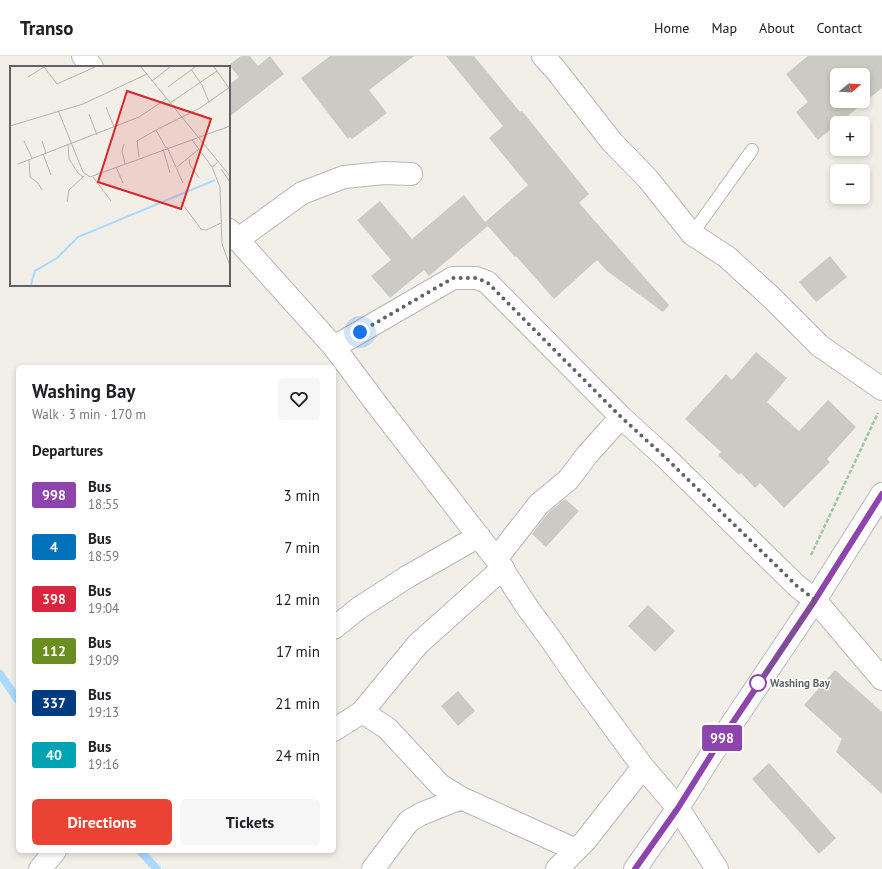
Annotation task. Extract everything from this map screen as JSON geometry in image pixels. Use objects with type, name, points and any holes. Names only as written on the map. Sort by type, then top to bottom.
[{"type":"street","points":[[83,56],[91,66]]},
{"type":"street","points":[[543,56],[555,69],[612,142],[648,179],[692,234],[727,257],[771,297],[820,346],[882,389]]},
{"type":"street","points":[[411,174],[384,173],[344,177],[302,193],[233,235],[334,347],[500,563],[527,607],[576,676],[643,767],[678,808],[716,869]]},
{"type":"street","points":[[334,347],[453,278],[476,278],[487,282],[621,417],[666,458],[797,586],[815,600],[882,679]]},
{"type":"street","points":[[336,729],[362,712],[418,644],[500,563],[539,504],[568,480],[587,455],[621,417]]},
{"type":"street","points":[[635,869],[678,808],[713,752],[815,600],[882,494]]},
{"type":"street","points":[[336,626],[359,608],[407,577],[478,536]]},
{"type":"street","points":[[362,712],[386,728],[440,785],[461,798],[576,850]]},
{"type":"street","points":[[557,869],[585,841],[643,767]]},
{"type":"street","points":[[373,869],[409,821],[421,814],[461,798]]},
{"type":"street","points":[[40,869],[53,853]]},
{"type":"lane","points":[[692,234],[752,150]]},
{"type":"building","points":[[241,56],[250,56],[258,66],[270,56],[284,74],[230,116],[230,84],[239,77],[229,65]]},
{"type":"building","points":[[330,56],[414,56],[369,90],[387,113],[352,139],[350,137],[348,139],[301,78]]},
{"type":"building","points":[[446,56],[474,56],[520,112],[522,111],[589,194],[579,203],[669,305],[663,312],[607,271],[597,260],[554,299],[488,226],[429,276],[424,270],[390,298],[371,276],[391,260],[357,220],[380,201],[412,239],[464,195],[485,222],[528,185],[489,138],[503,126]]},
{"type":"building","points":[[808,56],[882,56],[882,88],[870,98],[870,68],[830,68],[830,108],[857,108],[848,116],[830,116],[830,130],[818,140],[796,112],[808,102],[786,74]]},
{"type":"building","points":[[830,256],[847,277],[816,302],[799,282]]},
{"type":"building","points":[[756,352],[787,378],[767,402],[799,431],[828,400],[856,427],[827,459],[830,462],[784,508],[760,483],[755,488],[741,473],[739,475],[718,455],[721,452],[685,419],[726,374],[732,380]]},
{"type":"building","points":[[565,499],[579,511],[546,547],[532,534],[548,513]]},
{"type":"building","points":[[648,605],[675,631],[655,652],[628,626]]},
{"type":"building","points":[[835,670],[882,712],[882,794],[836,752],[842,739],[804,705]]},
{"type":"building","points":[[458,691],[475,711],[458,726],[441,706]]},
{"type":"building","points":[[769,763],[836,838],[819,854],[752,779]]},
{"type":"waterway","points":[[0,674],[16,697]]},
{"type":"waterway","points":[[142,853],[157,869]]},
{"type":"bus line","name":"998","points":[[635,869],[678,808],[747,700],[815,600],[882,494]]},
{"type":"place","name":"Washing Bay","points":[[758,683]]},
{"type":"route","points":[[360,332],[453,278],[476,278],[487,282],[621,417],[666,458],[797,586],[815,600],[756,688],[758,683]]}]
